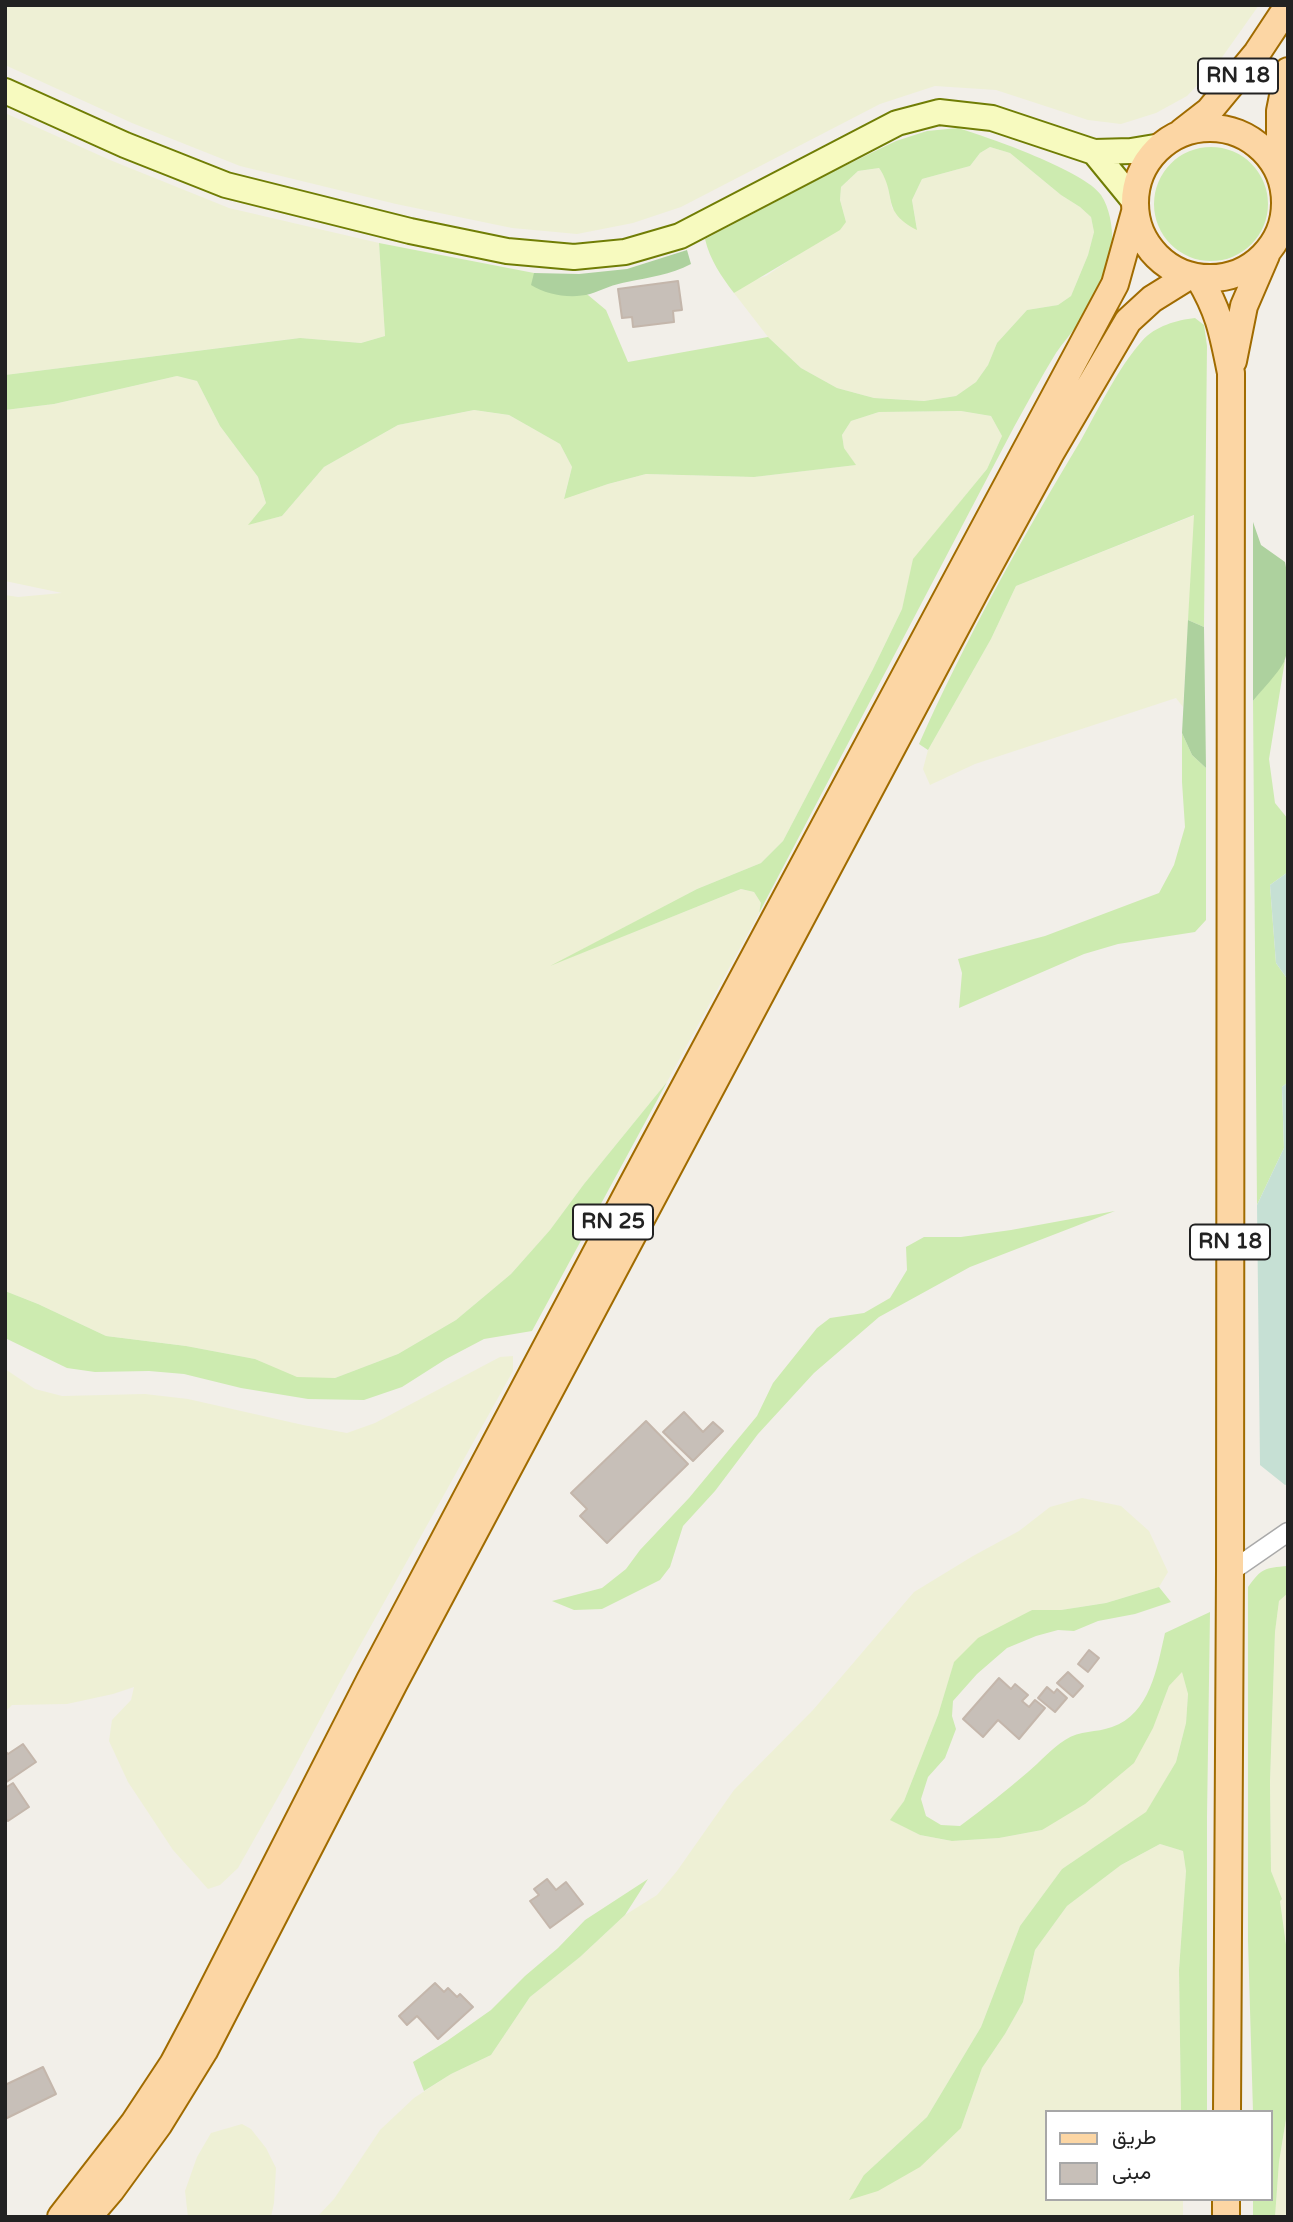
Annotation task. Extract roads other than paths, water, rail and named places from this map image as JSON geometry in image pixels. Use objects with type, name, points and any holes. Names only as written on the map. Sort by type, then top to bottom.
[{"type":"main road","name":"RN 18","points":[[1169,141],[1209,111],[1257,53],[1288,6]]},
{"type":"main road","name":"RN 18","points":[[1280,174],[1280,111],[1288,71]]},
{"type":"main road","points":[[5,91],[125,145],[226,185],[410,231],[507,251],[574,257],[625,252],[680,236],[897,122],[939,112],[992,118],[1094,152],[1131,150],[1169,141],[1200,129],[1225,130],[1248,138],[1267,153],[1280,174],[1285,195],[1285,216],[1278,236],[1266,254],[1247,269],[1223,277],[1194,277],[1163,262],[1144,240],[1135,207],[1094,152]]},
{"type":"main road","points":[[1135,207],[1142,171],[1169,141]]},
{"type":"main road","name":"RN 25","points":[[61,2217],[134,2123],[173,2063],[199,2015],[401,1620],[1115,284],[1135,207]]},
{"type":"main road","name":"RN 18","points":[[1227,2110],[1231,373],[1244,306],[1266,254]]},
{"type":"main road","name":"RN 18","points":[[1194,277],[1213,301],[1221,323],[1231,373]]},
{"type":"main road","name":"RN 25","points":[[88,2217],[159,2124],[204,2051],[413,1646],[1050,454],[1128,321],[1152,299],[1194,277]]},
{"type":"street","points":[[1230,1572],[1288,1532]]}]
